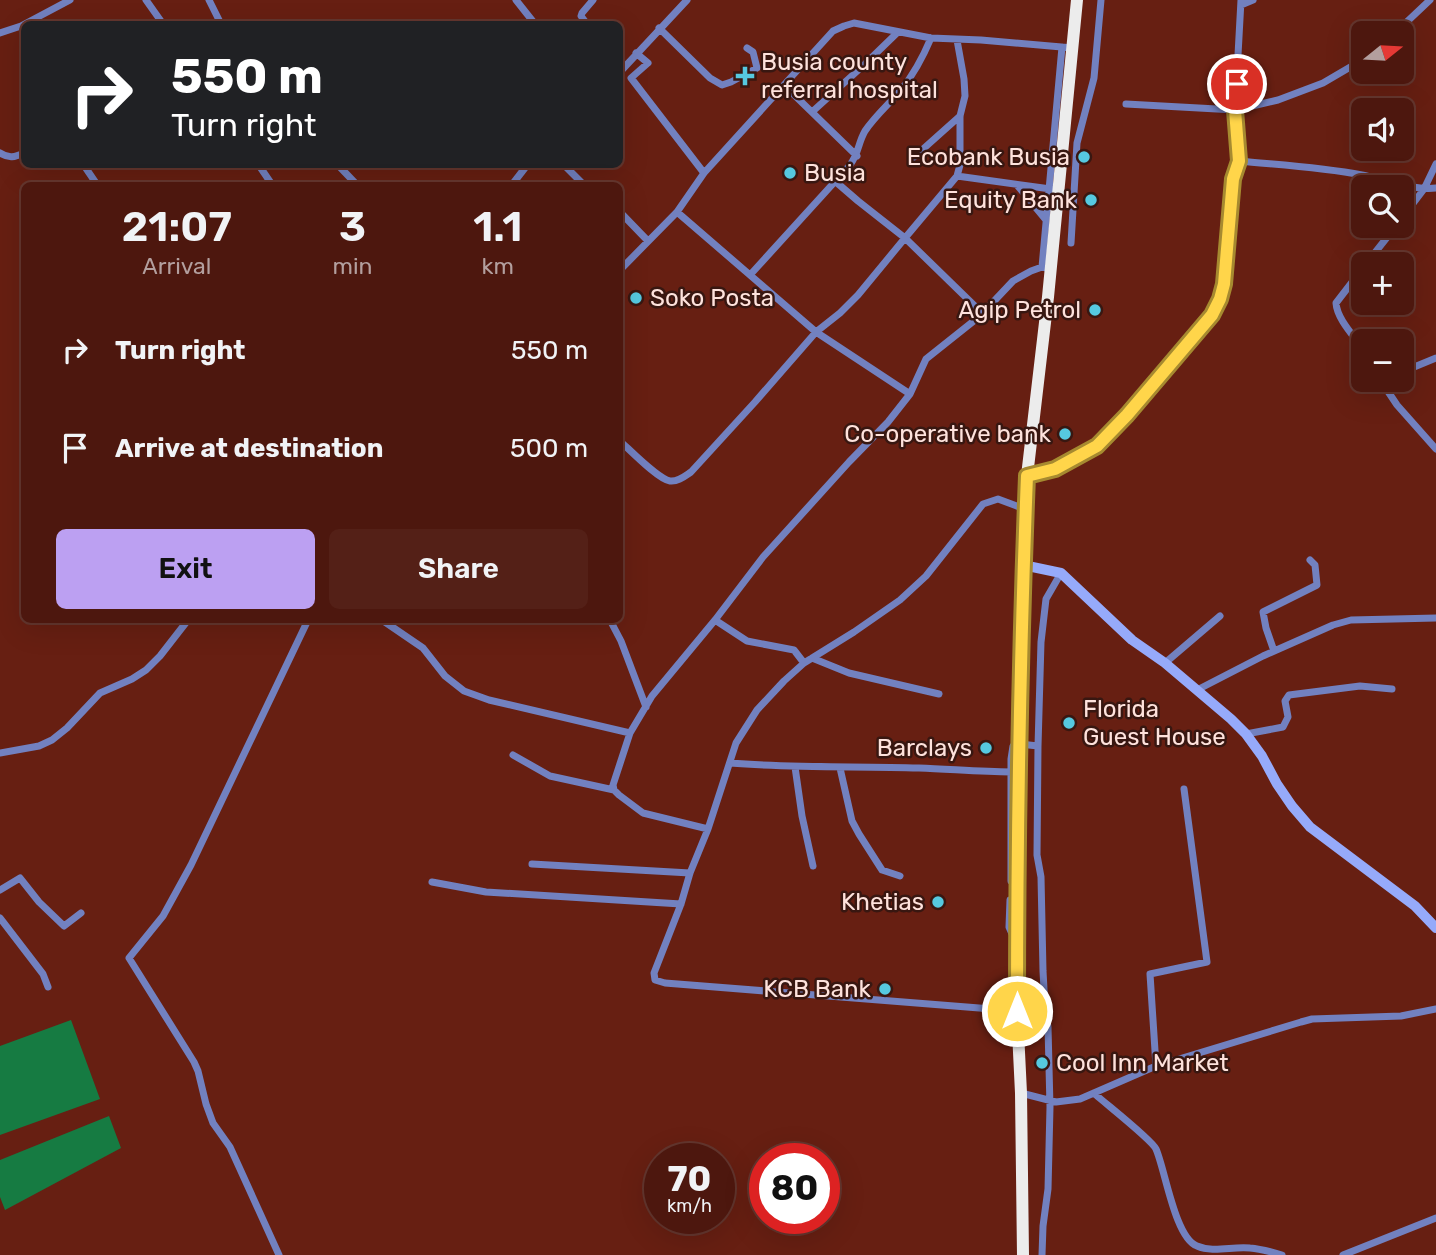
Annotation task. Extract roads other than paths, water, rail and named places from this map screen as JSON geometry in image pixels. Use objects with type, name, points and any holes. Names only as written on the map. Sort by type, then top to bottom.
[{"type":"highway","points":[[1023,1255],[1016,866],[1023,565],[1027,476],[1048,297],[1054,189],[1068,47],[1077,0]]},
{"type":"street","points":[[30,21],[70,0]]},
{"type":"street","points":[[146,0],[161,21]]},
{"type":"street","points":[[209,0],[220,21]]},
{"type":"street","points":[[516,0],[533,21]]},
{"type":"street","points":[[585,21],[582,13],[593,0]]},
{"type":"street","points":[[623,69],[687,0]]},
{"type":"street","points":[[1071,243],[1077,143],[1094,78],[1101,0]]},
{"type":"street","points":[[1027,476],[1055,469],[1097,446],[1212,315],[1220,299],[1224,284],[1233,179],[1239,161],[1235,110],[1241,3],[1253,0]]},
{"type":"street","points":[[1408,21],[1430,0]]},
{"type":"street","points":[[623,267],[677,212],[704,173],[834,32],[844,26],[854,23],[931,38],[1068,47]]},
{"type":"street","points":[[0,33],[21,26]]},
{"type":"street","points":[[659,28],[710,78],[722,85],[757,68],[753,51],[747,48]]},
{"type":"street","points":[[812,112],[898,32]]},
{"type":"street","points":[[750,275],[857,156],[866,130],[903,88],[919,65],[931,38]]},
{"type":"street","points":[[623,444],[660,477],[671,482],[680,480],[691,472],[816,332],[841,313],[858,295],[957,176],[960,165],[960,116],[965,96],[957,40]]},
{"type":"street","points":[[636,53],[648,63],[631,78],[704,173]]},
{"type":"street","points":[[623,58],[628,64]]},
{"type":"street","points":[[1126,104],[1235,110],[1278,100],[1323,83],[1351,67]]},
{"type":"street","points":[[785,86],[857,156]]},
{"type":"street","points":[[913,158],[960,116]]},
{"type":"street","points":[[0,153],[7,157],[21,154]]},
{"type":"street","points":[[1239,161],[1360,174],[1424,188],[1436,188]]},
{"type":"street","points":[[1414,202],[1436,164]]},
{"type":"street","points":[[341,168],[354,182]]},
{"type":"street","points":[[514,182],[525,168]]},
{"type":"street","points":[[567,168],[581,182]]},
{"type":"street","points":[[614,790],[612,785],[630,733],[659,688],[763,557],[888,422],[910,394],[926,359],[982,313],[1013,281],[1031,271],[1046,268],[1047,221],[1054,189],[957,176]]},
{"type":"street","points":[[836,182],[905,238],[982,313]]},
{"type":"street","points":[[1017,185],[1047,221]]},
{"type":"street","points":[[677,212],[816,332],[910,394]]},
{"type":"street","points":[[623,215],[648,241]]},
{"type":"street","points":[[1376,252],[1387,238]]},
{"type":"street","points":[[1351,284],[1335,307],[1351,331]]},
{"type":"street","points":[[1414,367],[1436,358]]},
{"type":"street","points":[[1388,392],[1436,449]]},
{"type":"street","points":[[1426,438],[1436,433]]},
{"type":"street","points":[[1017,1011],[665,983],[656,980],[654,973],[708,829],[736,743],[757,710],[804,663],[900,600],[926,576],[983,504],[998,499],[1026,510]]},
{"type":"street","points":[[1274,651],[1263,612],[1317,585],[1315,565],[1310,560]]},
{"type":"street","points":[[1023,565],[1062,573],[1132,640],[1197,690],[1247,734],[1277,784],[1310,827],[1416,906],[1436,928]]},
{"type":"street","points":[[1042,1255],[1048,1189],[1050,1101],[1041,877],[1037,855],[1041,642],[1046,599],[1062,573]]},
{"type":"street","points":[[1165,663],[1220,617]]},
{"type":"street","points":[[1197,690],[1274,651],[1334,625],[1351,620],[1436,618]]},
{"type":"street","points":[[715,620],[747,641],[794,650],[804,663]]},
{"type":"street","points":[[0,752],[39,746],[52,740],[100,693],[146,670],[186,623]]},
{"type":"street","points":[[279,1255],[230,1147],[213,1123],[194,1062],[129,958],[163,916],[191,865],[307,623]]},
{"type":"street","points":[[386,623],[423,648],[445,676],[464,691],[489,700],[630,733]]},
{"type":"street","points":[[612,623],[646,707]]},
{"type":"street","points":[[812,658],[849,673],[939,694]]},
{"type":"street","points":[[1247,734],[1283,727],[1288,717],[1285,701],[1289,695],[1360,686],[1392,689]]},
{"type":"street","points":[[1017,937],[1012,936],[1009,927],[1013,746],[1038,746]]},
{"type":"street","points":[[513,755],[550,776],[614,790],[643,813],[708,829]]},
{"type":"street","points":[[730,762],[795,767],[1011,772]]},
{"type":"street","points":[[795,767],[813,866]]},
{"type":"street","points":[[840,768],[852,821],[859,834],[882,870],[900,876]]},
{"type":"street","points":[[1156,1066],[1150,974],[1207,962],[1184,789]]},
{"type":"street","points":[[532,864],[690,873]]},
{"type":"street","points":[[0,890],[20,878],[38,902],[64,926],[81,913]]},
{"type":"street","points":[[432,882],[485,892],[681,904]]},
{"type":"street","points":[[0,918],[43,974],[48,988]]},
{"type":"street","points":[[1021,1093],[1050,1101],[1080,1099],[1156,1066],[1312,1019],[1401,1016],[1436,1009]]},
{"type":"street","points":[[1096,1095],[1155,1146],[1177,1216],[1191,1243],[1199,1247],[1250,1248],[1282,1255]]},
{"type":"street","points":[[1343,1255],[1436,1218]]},
{"type":"place","name":"Busia county referral hospital","points":[[745,76]]},
{"type":"place","name":"Ecobank Busia","points":[[1084,157]]},
{"type":"place","name":"Busia","points":[[790,173]]},
{"type":"place","name":"Equity Bank","points":[[1091,200]]},
{"type":"place","name":"Soko Posta","points":[[636,298]]},
{"type":"place","name":"Agip Petrol","points":[[1095,310]]},
{"type":"place","name":"Co-operative bank","points":[[1065,434]]},
{"type":"place","name":"Florida Guest House","points":[[1069,723]]},
{"type":"place","name":"Barclays","points":[[986,748]]},
{"type":"place","name":"Khetias","points":[[938,902]]},
{"type":"place","name":"KCB Bank","points":[[885,989]]},
{"type":"place","name":"Cool Inn Market","points":[[1042,1063]]}]
